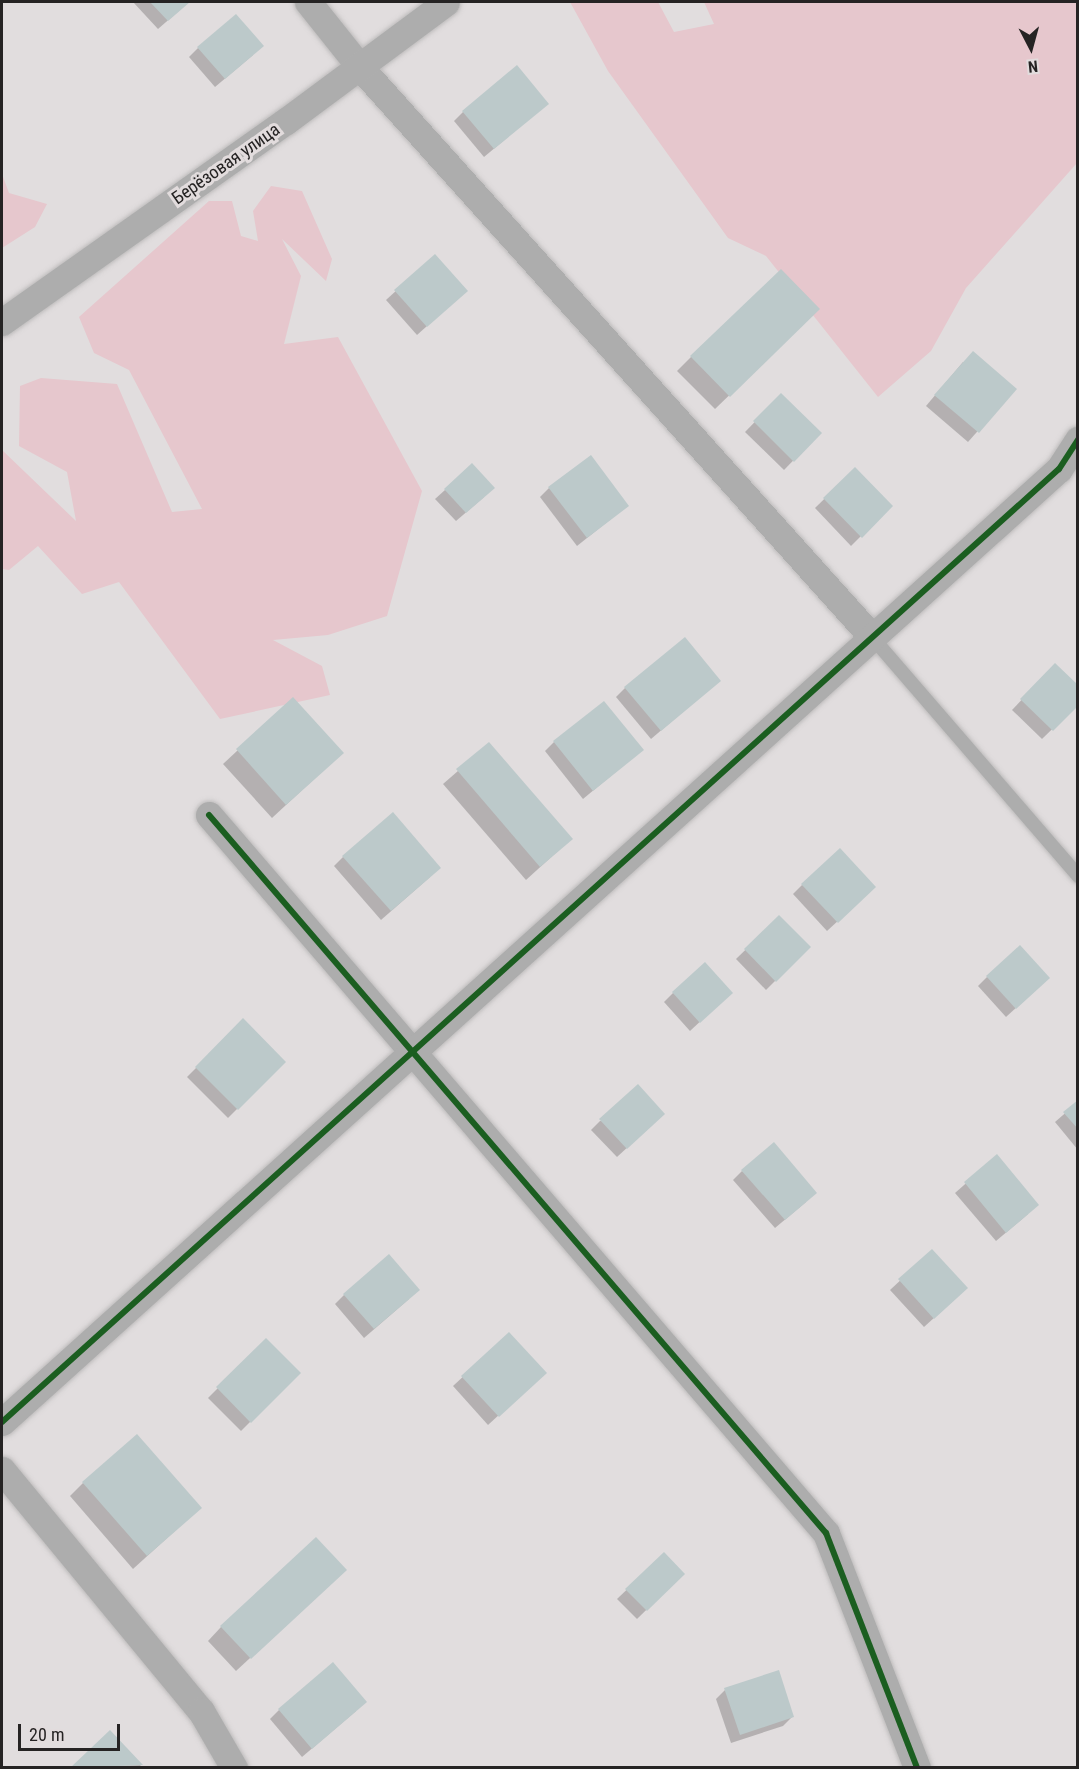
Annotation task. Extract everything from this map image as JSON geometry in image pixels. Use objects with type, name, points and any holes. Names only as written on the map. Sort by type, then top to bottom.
[{"type":"street","points":[[308,2],[359,66],[872,637]]},
{"type":"street","name":"Берёзовая улица","points":[[2,322],[446,2]]},
{"type":"street","points":[[2,1422],[412,1049],[1059,469],[1077,440]]},
{"type":"street","points":[[209,815],[826,1533],[917,1767]]},
{"type":"street","points":[[2,1470],[201,1710],[234,1767]]},
{"type":"lane","points":[[872,637],[1077,876]]},
{"type":"shaded area","points":[[570,2],[658,2],[674,32],[714,24],[704,2],[1077,2],[1077,163],[966,288],[931,351],[878,397],[766,256],[728,238],[608,71]]},
{"type":"shaded area","points":[[2,174],[9,193],[47,204],[35,227],[2,248]]},
{"type":"shaded area","points":[[271,186],[302,191],[332,259],[326,281],[282,239],[301,276],[284,344],[338,337],[422,491],[387,616],[328,635],[273,640],[322,666],[330,695],[220,719],[119,582],[82,594],[38,546],[9,570],[2,569],[2,450],[76,521],[67,472],[19,446],[20,386],[41,378],[117,384],[172,512],[202,509],[129,370],[94,353],[79,317],[209,201],[232,201],[241,236],[258,241],[253,211]]},
{"type":"building","points":[[150,2],[190,2],[168,21]]},
{"type":"building","points":[[236,14],[264,46],[225,79],[197,47]]},
{"type":"building","points":[[517,65],[549,104],[494,149],[462,111]]},
{"type":"building","points":[[435,254],[468,291],[427,327],[394,290]]},
{"type":"building","points":[[781,269],[820,309],[730,397],[690,356]]},
{"type":"building","points":[[973,351],[1017,389],[979,433],[934,395]]},
{"type":"building","points":[[781,393],[822,433],[794,462],[753,421]]},
{"type":"building","points":[[591,455],[629,506],[587,538],[548,487]]},
{"type":"building","points":[[472,463],[495,488],[466,513],[444,489]]},
{"type":"building","points":[[855,467],[893,506],[862,538],[823,498]]},
{"type":"building","points":[[685,637],[721,681],[661,731],[624,687]]},
{"type":"building","points":[[1055,663],[1078,685],[1078,706],[1053,731],[1020,699]]},
{"type":"building","points":[[293,697],[344,753],[286,805],[236,749]]},
{"type":"building","points":[[604,701],[644,750],[593,791],[553,741]]},
{"type":"building","points":[[489,742],[573,839],[540,867],[456,769]]},
{"type":"building","points":[[393,812],[441,868],[391,911],[342,856]]},
{"type":"building","points":[[840,848],[876,887],[838,923],[801,884]]},
{"type":"building","points":[[779,915],[811,947],[776,982],[744,949]]},
{"type":"building","points":[[1020,945],[1050,978],[1016,1009],[986,976]]},
{"type":"building","points":[[705,962],[733,993],[700,1023],[672,992]]},
{"type":"building","points":[[243,1018],[286,1062],[238,1110],[195,1067]]},
{"type":"building","points":[[638,1084],[665,1114],[627,1149],[599,1119]]},
{"type":"building","points":[[1078,1100],[1078,1129],[1063,1112]]},
{"type":"building","points":[[774,1142],[817,1193],[785,1220],[741,1170]]},
{"type":"building","points":[[997,1154],[1039,1205],[1006,1233],[964,1182]]},
{"type":"building","points":[[932,1249],[968,1288],[934,1319],[898,1279]]},
{"type":"building","points":[[389,1254],[420,1290],[374,1329],[343,1294]]},
{"type":"building","points":[[509,1332],[547,1373],[499,1417],[461,1376]]},
{"type":"building","points":[[266,1338],[301,1373],[251,1423],[216,1387]]},
{"type":"building","points":[[137,1434],[202,1508],[147,1556],[82,1482]]},
{"type":"building","points":[[316,1537],[347,1570],[251,1659],[220,1626]]},
{"type":"building","points":[[664,1552],[685,1574],[647,1611],[625,1589]]},
{"type":"building","points":[[333,1662],[367,1702],[312,1749],[278,1709]]},
{"type":"building","points":[[779,1670],[794,1717],[740,1735],[724,1688]]},
{"type":"building","points":[[110,1730],[143,1765],[70,1768]]},
{"type":"cycle path","points":[[2,1422],[1059,469],[1078,440]]},
{"type":"cycle path","points":[[209,815],[826,1533],[917,1768]]}]
